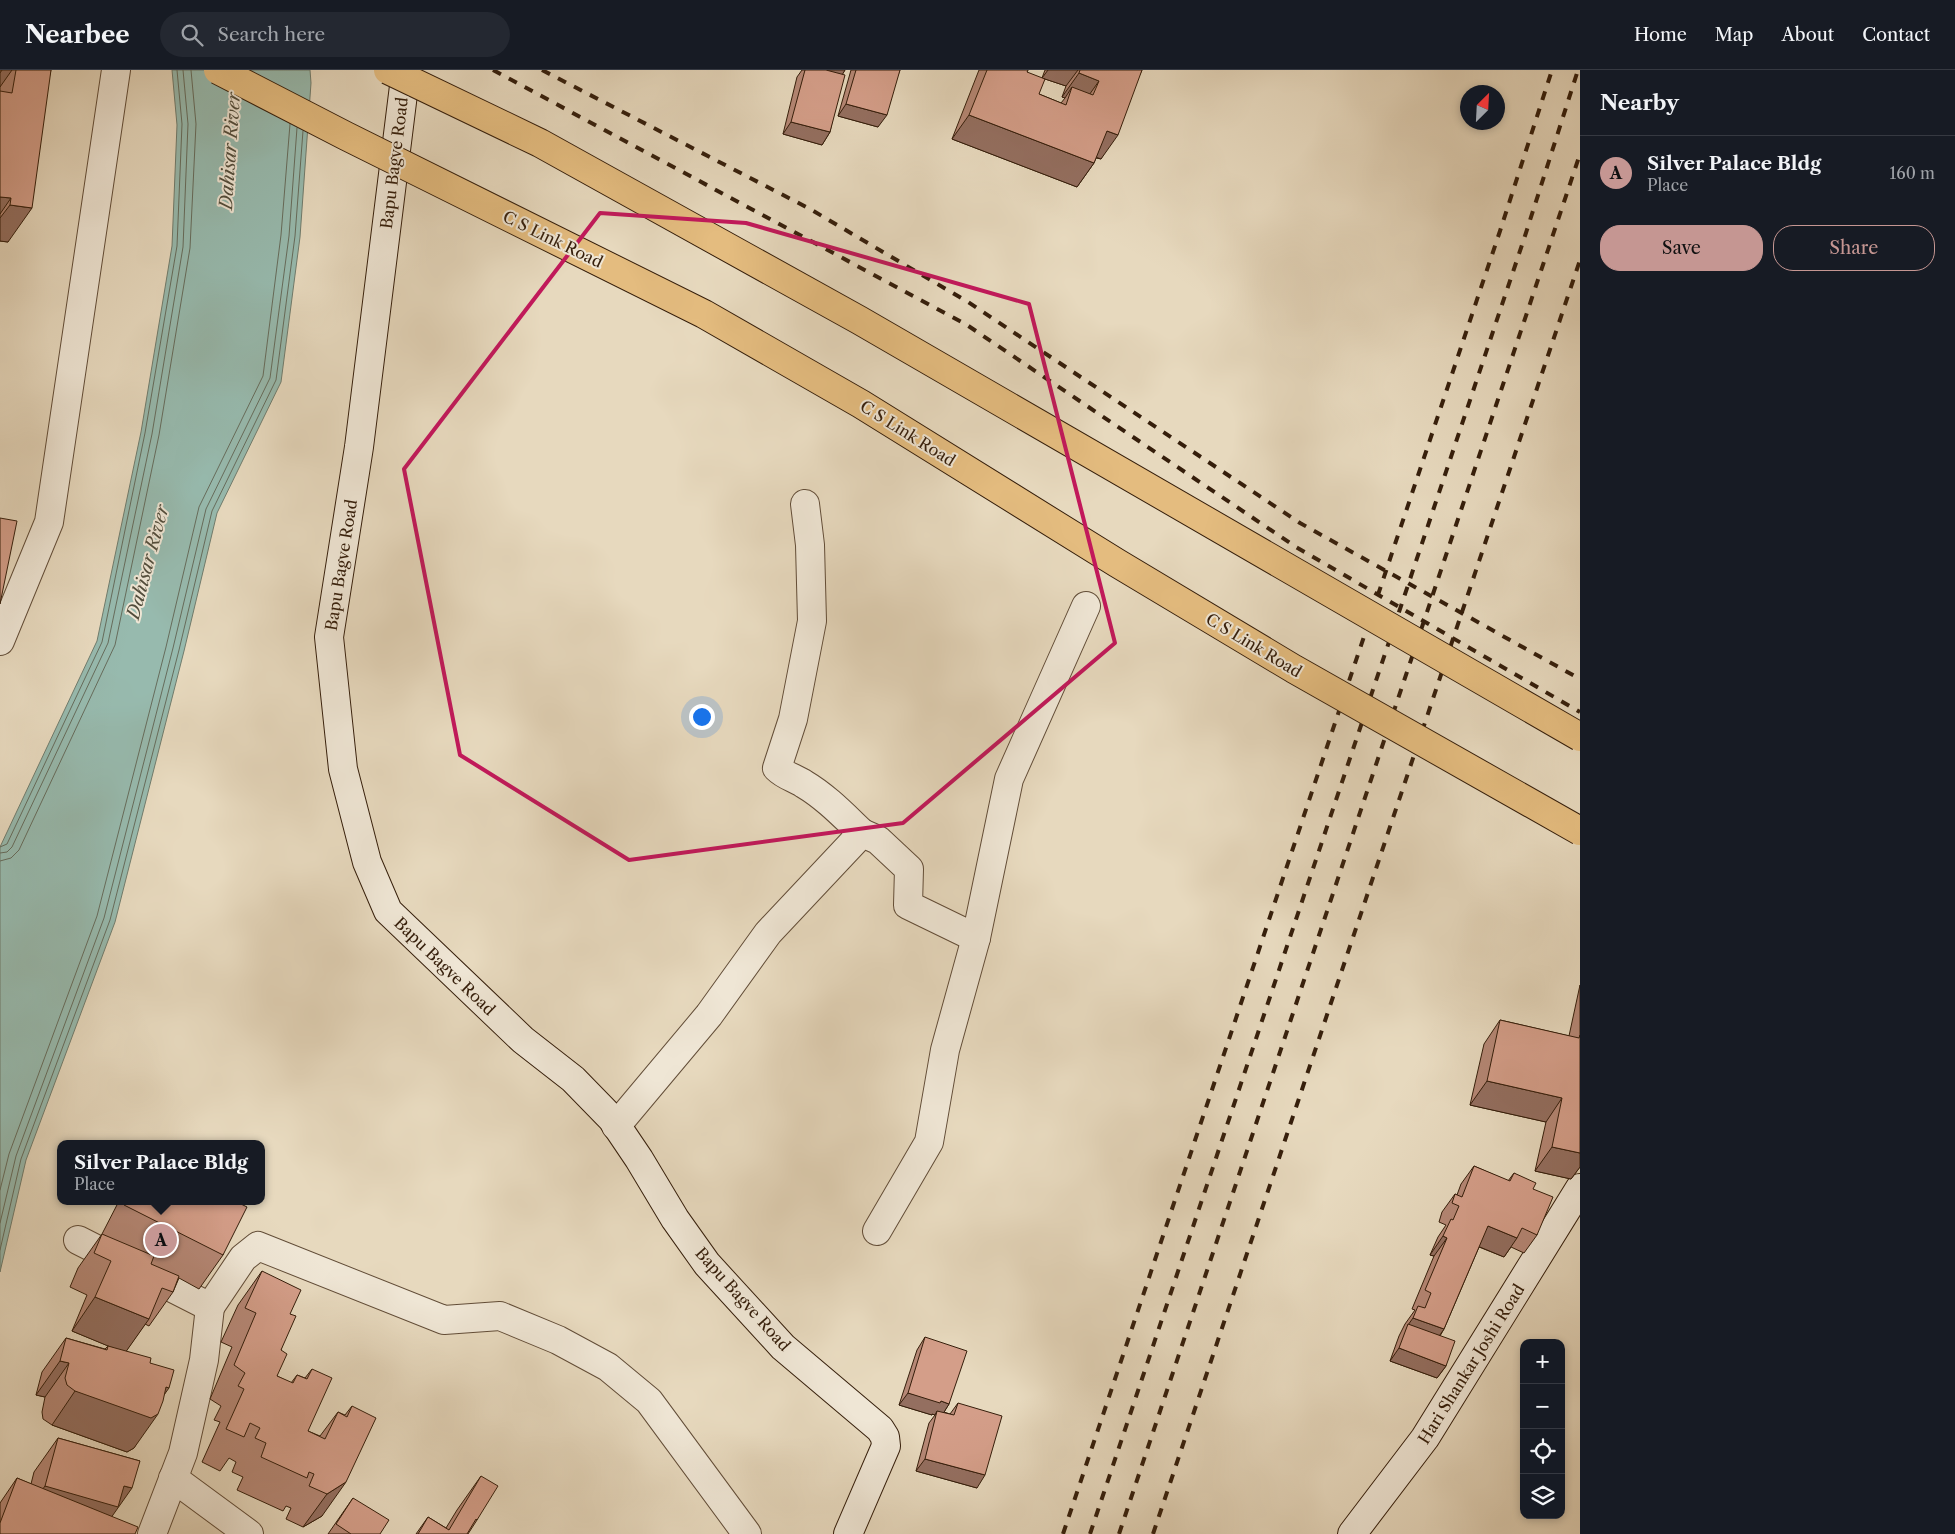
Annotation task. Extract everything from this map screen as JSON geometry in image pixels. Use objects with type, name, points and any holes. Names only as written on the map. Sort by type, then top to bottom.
[{"type":"main road","name":"C S Link Road","points":[[218,70],[346,136],[704,314],[861,404],[1117,563],[1285,664],[1580,831]]},
{"type":"main road","points":[[388,70],[540,143],[859,320],[1580,737]]},
{"type":"street","points":[[0,641],[50,522],[116,70]]},
{"type":"street","name":"Bapu Bagve Road","points":[[406,70],[359,447],[329,636],[343,769],[367,862],[388,911],[523,1040],[573,1079],[612,1119],[675,1219],[707,1264],[782,1347],[880,1429],[886,1438],[886,1446],[848,1534]]},
{"type":"street","points":[[805,504],[810,545],[812,621],[793,719],[777,768],[783,774],[804,783],[828,800],[862,833],[878,840],[909,869],[908,905],[976,938]]},
{"type":"street","points":[[877,1230],[929,1142],[945,1050],[976,938],[1009,779],[1086,606]]},
{"type":"street","points":[[616,1126],[709,1016],[768,933],[862,833]]},
{"type":"street","name":"Hari Shankar Joshi Road","points":[[1352,1534],[1426,1438],[1580,1188]]},
{"type":"street","points":[[78,1240],[210,1307]]},
{"type":"street","points":[[152,1534],[183,1453],[204,1360],[210,1307],[244,1258],[258,1246],[444,1320],[500,1316],[558,1340],[608,1367],[649,1401],[748,1534]]},
{"type":"street","points":[[173,1478],[249,1534]]},
{"type":"highlighted area","points":[[600,213],[746,223],[1029,304],[1115,643],[903,823],[629,860],[460,755],[404,469]]},
{"type":"water","name":"Dahisar River","points":[[172,70],[310,70],[311,83],[300,237],[281,382],[217,513],[115,922],[26,1160],[0,1272],[0,847],[97,641],[141,432],[172,246],[177,125]]},
{"type":"building","points":[[16,70],[51,70],[32,208],[10,205],[11,198],[0,197],[0,91],[12,93]]},
{"type":"building","points":[[805,70],[826,70],[845,75],[830,132],[791,122]]},
{"type":"building","points":[[856,70],[900,70],[887,115],[846,104]]},
{"type":"building","points":[[987,70],[1028,70],[1027,72],[1045,79],[1039,94],[1066,105],[1072,87],[1093,95],[1099,81],[1079,73],[1080,70],[1142,70],[1118,135],[1107,131],[1094,163],[969,115]]},
{"type":"building","points":[[0,518],[17,521],[0,604]]},
{"type":"building","points":[[1500,1020],[1579,1038],[1580,1035],[1580,1153],[1552,1147],[1562,1098],[1487,1081]]},
{"type":"building","points":[[1474,1166],[1510,1181],[1514,1173],[1536,1183],[1533,1189],[1553,1197],[1537,1235],[1522,1228],[1517,1238],[1488,1226],[1444,1329],[1413,1318],[1418,1306],[1425,1308],[1431,1293],[1425,1290],[1447,1238],[1443,1236],[1459,1206],[1452,1203],[1455,1194],[1462,1197]]},
{"type":"building","points":[[124,1205],[243,1205],[247,1207],[223,1255]]},
{"type":"building","points":[[102,1234],[154,1256],[151,1264],[179,1276],[173,1292],[162,1288],[149,1319],[95,1297],[111,1261],[94,1253]]},
{"type":"building","points":[[262,1271],[301,1290],[290,1314],[296,1316],[281,1350],[287,1354],[277,1376],[293,1383],[297,1375],[307,1379],[312,1369],[332,1378],[308,1431],[325,1439],[338,1412],[347,1417],[352,1406],[376,1418],[346,1482],[327,1494],[309,1486],[314,1474],[309,1472],[307,1478],[261,1457],[266,1443],[255,1438],[260,1428],[250,1423],[244,1437],[226,1429],[244,1389],[238,1386],[245,1373],[234,1365],[256,1313],[245,1308]]},
{"type":"building","points":[[1408,1324],[1455,1341],[1446,1366],[1399,1348]]},
{"type":"building","points":[[925,1337],[967,1351],[949,1404],[908,1393]]},
{"type":"building","points":[[66,1338],[107,1350],[108,1346],[151,1358],[150,1363],[174,1370],[169,1388],[166,1387],[158,1414],[151,1418],[75,1391],[67,1385],[65,1378],[69,1363],[60,1361]]},
{"type":"building","points":[[958,1403],[1002,1416],[985,1475],[925,1459],[937,1411],[954,1415]]},
{"type":"building","points":[[58,1438],[140,1461],[132,1488],[124,1486],[118,1507],[45,1486]]},
{"type":"building","points":[[481,1476],[498,1486],[467,1534],[418,1534],[428,1517],[449,1530]]},
{"type":"building","points":[[17,1478],[138,1527],[135,1534],[0,1534],[0,1523]]},
{"type":"building","points":[[353,1498],[389,1520],[380,1534],[351,1534],[336,1524]]},
{"type":"railway","points":[[493,70],[967,325],[1296,547],[1580,712]]},
{"type":"railway","points":[[542,70],[810,209],[968,302],[1300,523],[1580,679]]},
{"type":"railway","points":[[1063,1534],[1500,231],[1552,70]]},
{"type":"railway","points":[[1090,1534],[1524,239],[1578,70]]},
{"type":"railway","points":[[1119,1534],[1580,154]]},
{"type":"railway","points":[[1153,1534],[1580,260]]},
{"type":"place","name":"Silver Palace Bldg","points":[[161,1240]]}]
